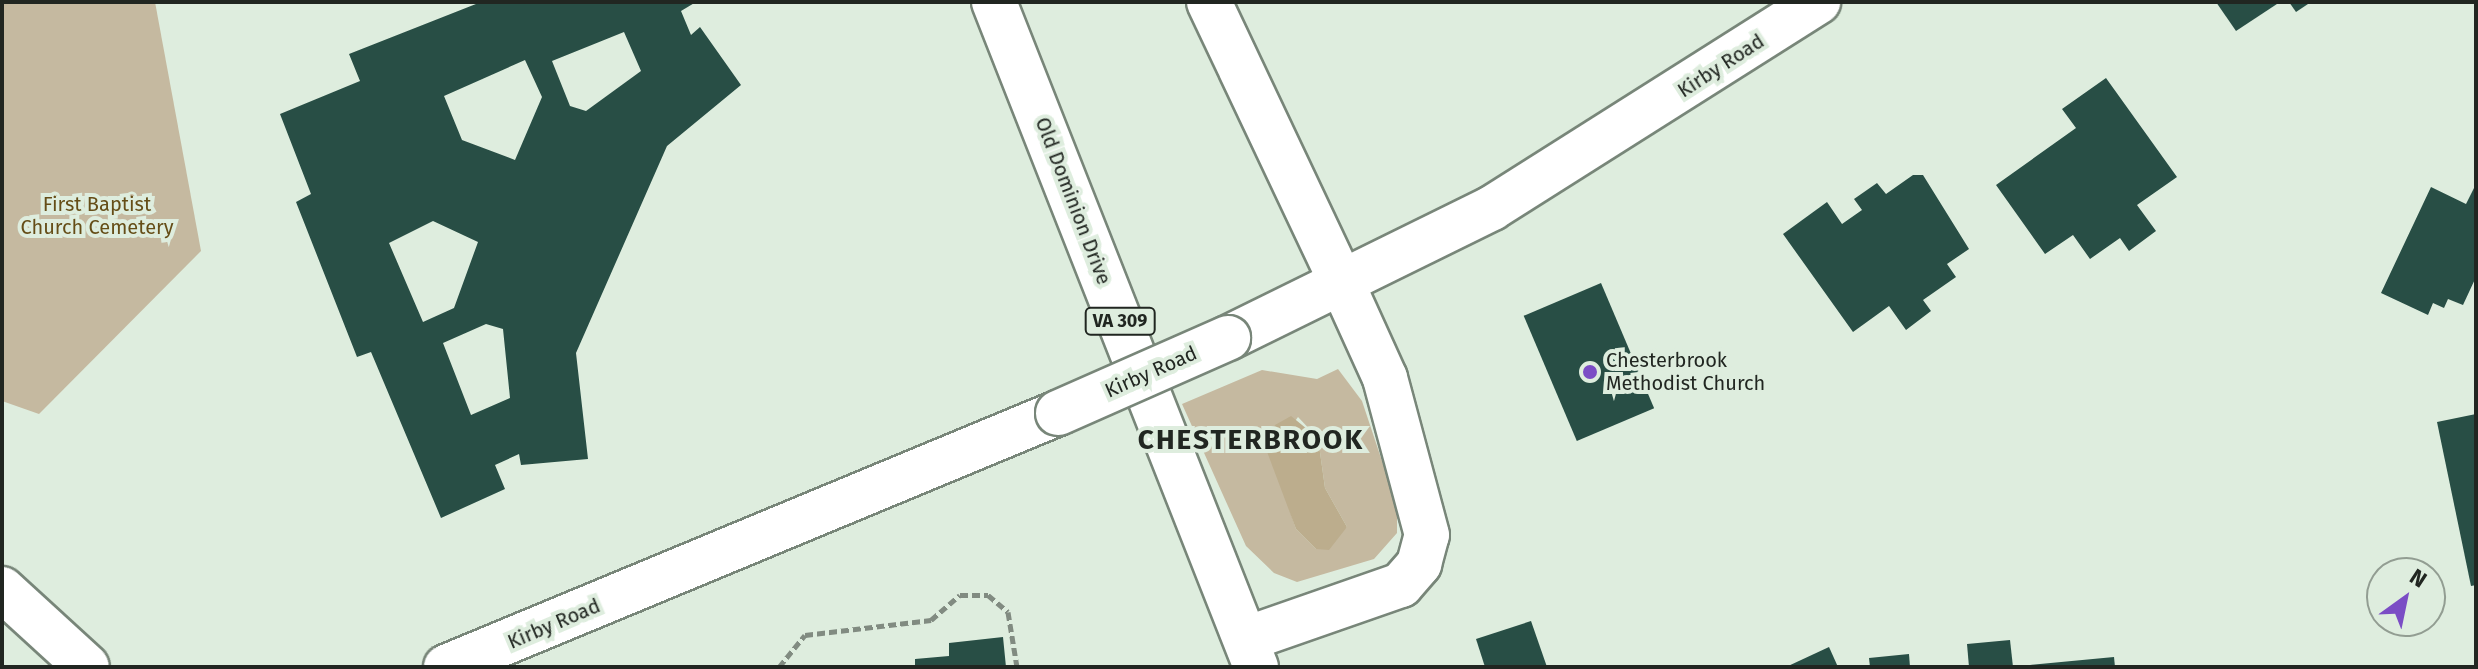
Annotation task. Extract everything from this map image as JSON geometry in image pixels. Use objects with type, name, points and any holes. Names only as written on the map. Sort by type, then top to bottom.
[{"type":"main road","name":"Old Dominion Drive","points":[[994,2],[1251,653]]},
{"type":"main road","points":[[1209,2],[1385,378],[1427,535],[1419,564],[1401,585],[1251,653]]},
{"type":"main road","name":"Kirby Road","points":[[446,667],[1058,413],[1228,338],[1600,146],[1818,2]]},
{"type":"main road","points":[[2,589],[47,626],[87,667]]},
{"type":"path","points":[[779,667],[805,635],[931,620],[960,595],[988,595],[1008,612],[1017,667]]},
{"type":"green space","name":"First Baptist Church Cemetery","points":[[2,2],[155,2],[201,251],[39,414],[2,401]]},
{"type":"green space","points":[[1338,369],[1362,401],[1397,506],[1397,533],[1374,559],[1297,582],[1274,573],[1246,546],[1182,404],[1262,370],[1317,379]],"holes":[[[1298,417],[1318,438],[1325,488],[1347,527],[1316,549],[1296,529],[1271,455]]]},
{"type":"shaded area","points":[[1291,416],[1318,438],[1325,488],[1347,527],[1329,550],[1316,549],[1296,529],[1266,449],[1275,425]]},
{"type":"building","points":[[481,2],[696,2],[681,11],[691,35],[700,27],[741,85],[667,146],[576,353],[588,459],[521,465],[519,454],[495,465],[505,489],[441,518],[371,352],[357,357],[296,202],[311,194],[280,114],[360,81],[349,54]],"holes":[[[624,32],[641,71],[586,111],[570,106],[552,61]],[[525,60],[542,97],[515,160],[462,140],[444,96]],[[433,221],[478,242],[454,308],[423,322],[389,243]],[[486,324],[503,329],[510,398],[471,415],[443,343]]]},
{"type":"building","points":[[2216,2],[2280,2],[2236,31]]},
{"type":"building","points":[[2289,2],[2311,2],[2296,12]]},
{"type":"building","points":[[2106,78],[2177,177],[2137,205],[2156,231],[2129,251],[2120,238],[2090,259],[2073,235],[2045,254],[1996,185],[2076,128],[2062,109]]},
{"type":"building","points":[[1913,175],[1923,175],[1969,249],[1947,264],[1956,277],[1923,300],[1931,311],[1906,330],[1889,306],[1853,332],[1783,234],[1827,202],[1842,224],[1862,210],[1854,199],[1877,183],[1886,194]]},
{"type":"building","points":[[2476,184],[2476,277],[2463,305],[2448,299],[2444,308],[2433,303],[2428,315],[2381,293],[2431,187],[2466,204]]},
{"type":"building","points":[[1601,283],[1654,408],[1577,441],[1524,316]]},
{"type":"building","points":[[2476,414],[2476,585],[2471,586],[2437,422]]},
{"type":"building","points":[[1531,621],[1547,667],[1485,667],[1476,639]]},
{"type":"building","points":[[1003,637],[1006,667],[915,667],[915,659],[949,656],[949,643]]},
{"type":"building","points":[[2010,640],[2013,667],[1969,667],[1967,644]]},
{"type":"building","points":[[1829,647],[1838,667],[1786,667]]},
{"type":"building","points":[[1909,654],[1910,667],[1870,667],[1869,658]]},
{"type":"building","points":[[2114,657],[2115,667],[2030,667],[2030,665]]},
{"type":"place","name":"Chesterbrook Methodist Church","points":[[1590,372]]},
{"type":"district","name":"CHESTERBROOK","points":[[1251,440]]}]
